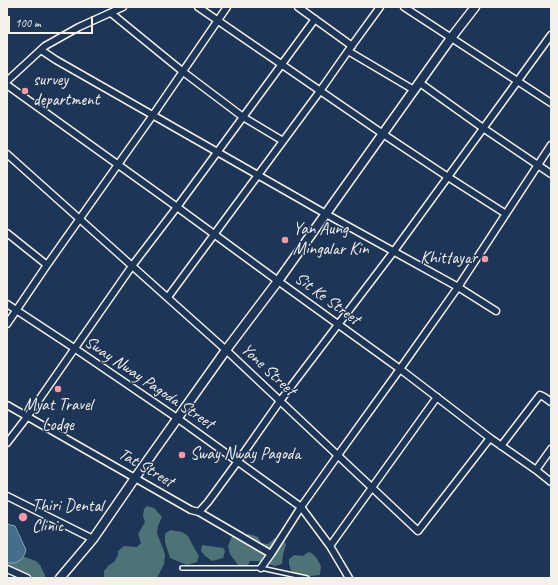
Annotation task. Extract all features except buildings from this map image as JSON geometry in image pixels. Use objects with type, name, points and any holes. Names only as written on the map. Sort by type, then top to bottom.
[{"type":"street","points":[[7,81],[45,46],[79,27],[123,7]]},
{"type":"street","points":[[198,7],[383,134],[506,214]]},
{"type":"street","points":[[7,324],[227,7]]},
{"type":"street","points":[[298,7],[350,48],[414,90]]},
{"type":"street","points":[[168,297],[380,7]]},
{"type":"street","points":[[404,7],[551,103]]},
{"type":"street","points":[[60,578],[93,539],[177,418],[278,281],[451,38],[475,7]]},
{"type":"street","points":[[111,13],[182,71],[244,117],[283,141]]},
{"type":"street","points":[[7,443],[27,417],[132,266],[244,117],[315,19]]},
{"type":"street","points":[[199,512],[238,461],[280,401],[394,251],[551,35]]},
{"type":"street","points":[[41,50],[326,214],[458,287],[496,311]]},
{"type":"street","points":[[420,83],[551,174]]},
{"type":"street","name":"Sit Ke Street","points":[[7,85],[400,369],[490,438],[551,482]]},
{"type":"street","points":[[261,568],[301,507],[458,287],[551,145]]},
{"type":"street","name":"Yone Street","points":[[7,154],[226,350],[418,532],[490,438]]},
{"type":"street","points":[[7,233],[47,265]]},
{"type":"street","name":"Sway Nway Pagoda Street","points":[[7,304],[177,418],[301,507],[330,546],[349,578]]},
{"type":"street","points":[[501,446],[540,396],[551,402]]},
{"type":"street","points":[[330,546],[437,397]]},
{"type":"street","name":"Tat Street","points":[[7,405],[190,510],[199,512],[271,554]]},
{"type":"street","points":[[536,470],[551,449]]},
{"type":"street","points":[[7,496],[93,539]]},
{"type":"street","points":[[7,569],[26,578]]},
{"type":"lane","points":[[182,568],[261,568],[307,578]]},
{"type":"green space","points":[[147,506],[154,508],[162,517],[157,533],[165,554],[164,564],[157,578],[104,578],[104,571],[114,562],[118,555],[118,551],[124,546],[137,547],[141,543],[138,534],[145,522],[143,516],[144,509]]},
{"type":"green space","points":[[170,530],[182,532],[188,536],[199,556],[197,562],[187,565],[170,558],[165,542],[165,534]]},
{"type":"green space","points":[[249,534],[258,537],[261,543],[268,544],[276,537],[280,537],[286,544],[282,564],[275,566],[258,561],[250,561],[243,572],[230,554],[228,546],[232,536]]},
{"type":"green space","points":[[202,545],[223,548],[225,551],[223,558],[212,561],[201,551]]},
{"type":"green space","points":[[310,552],[316,557],[321,566],[320,575],[311,576],[297,574],[291,571],[289,559],[294,555],[303,556]]},
{"type":"green space","points":[[25,557],[36,561],[40,565],[45,578],[26,578],[7,571],[7,562],[14,563]]},
{"type":"water","points":[[7,524],[15,526],[26,550],[23,558],[16,563],[7,563]]},
{"type":"place","name":"survey department","points":[[25,91]]},
{"type":"place","name":"Yan Aung Mingalar Kin","points":[[285,240]]},
{"type":"place","name":"Khittayar","points":[[485,259]]},
{"type":"place","name":"Myat Travel Lodge","points":[[58,389]]},
{"type":"place","name":"Sway Nway Pagoda","points":[[182,455]]},
{"type":"place","name":"Thiri Dental Clinic","points":[[23,517]]}]
